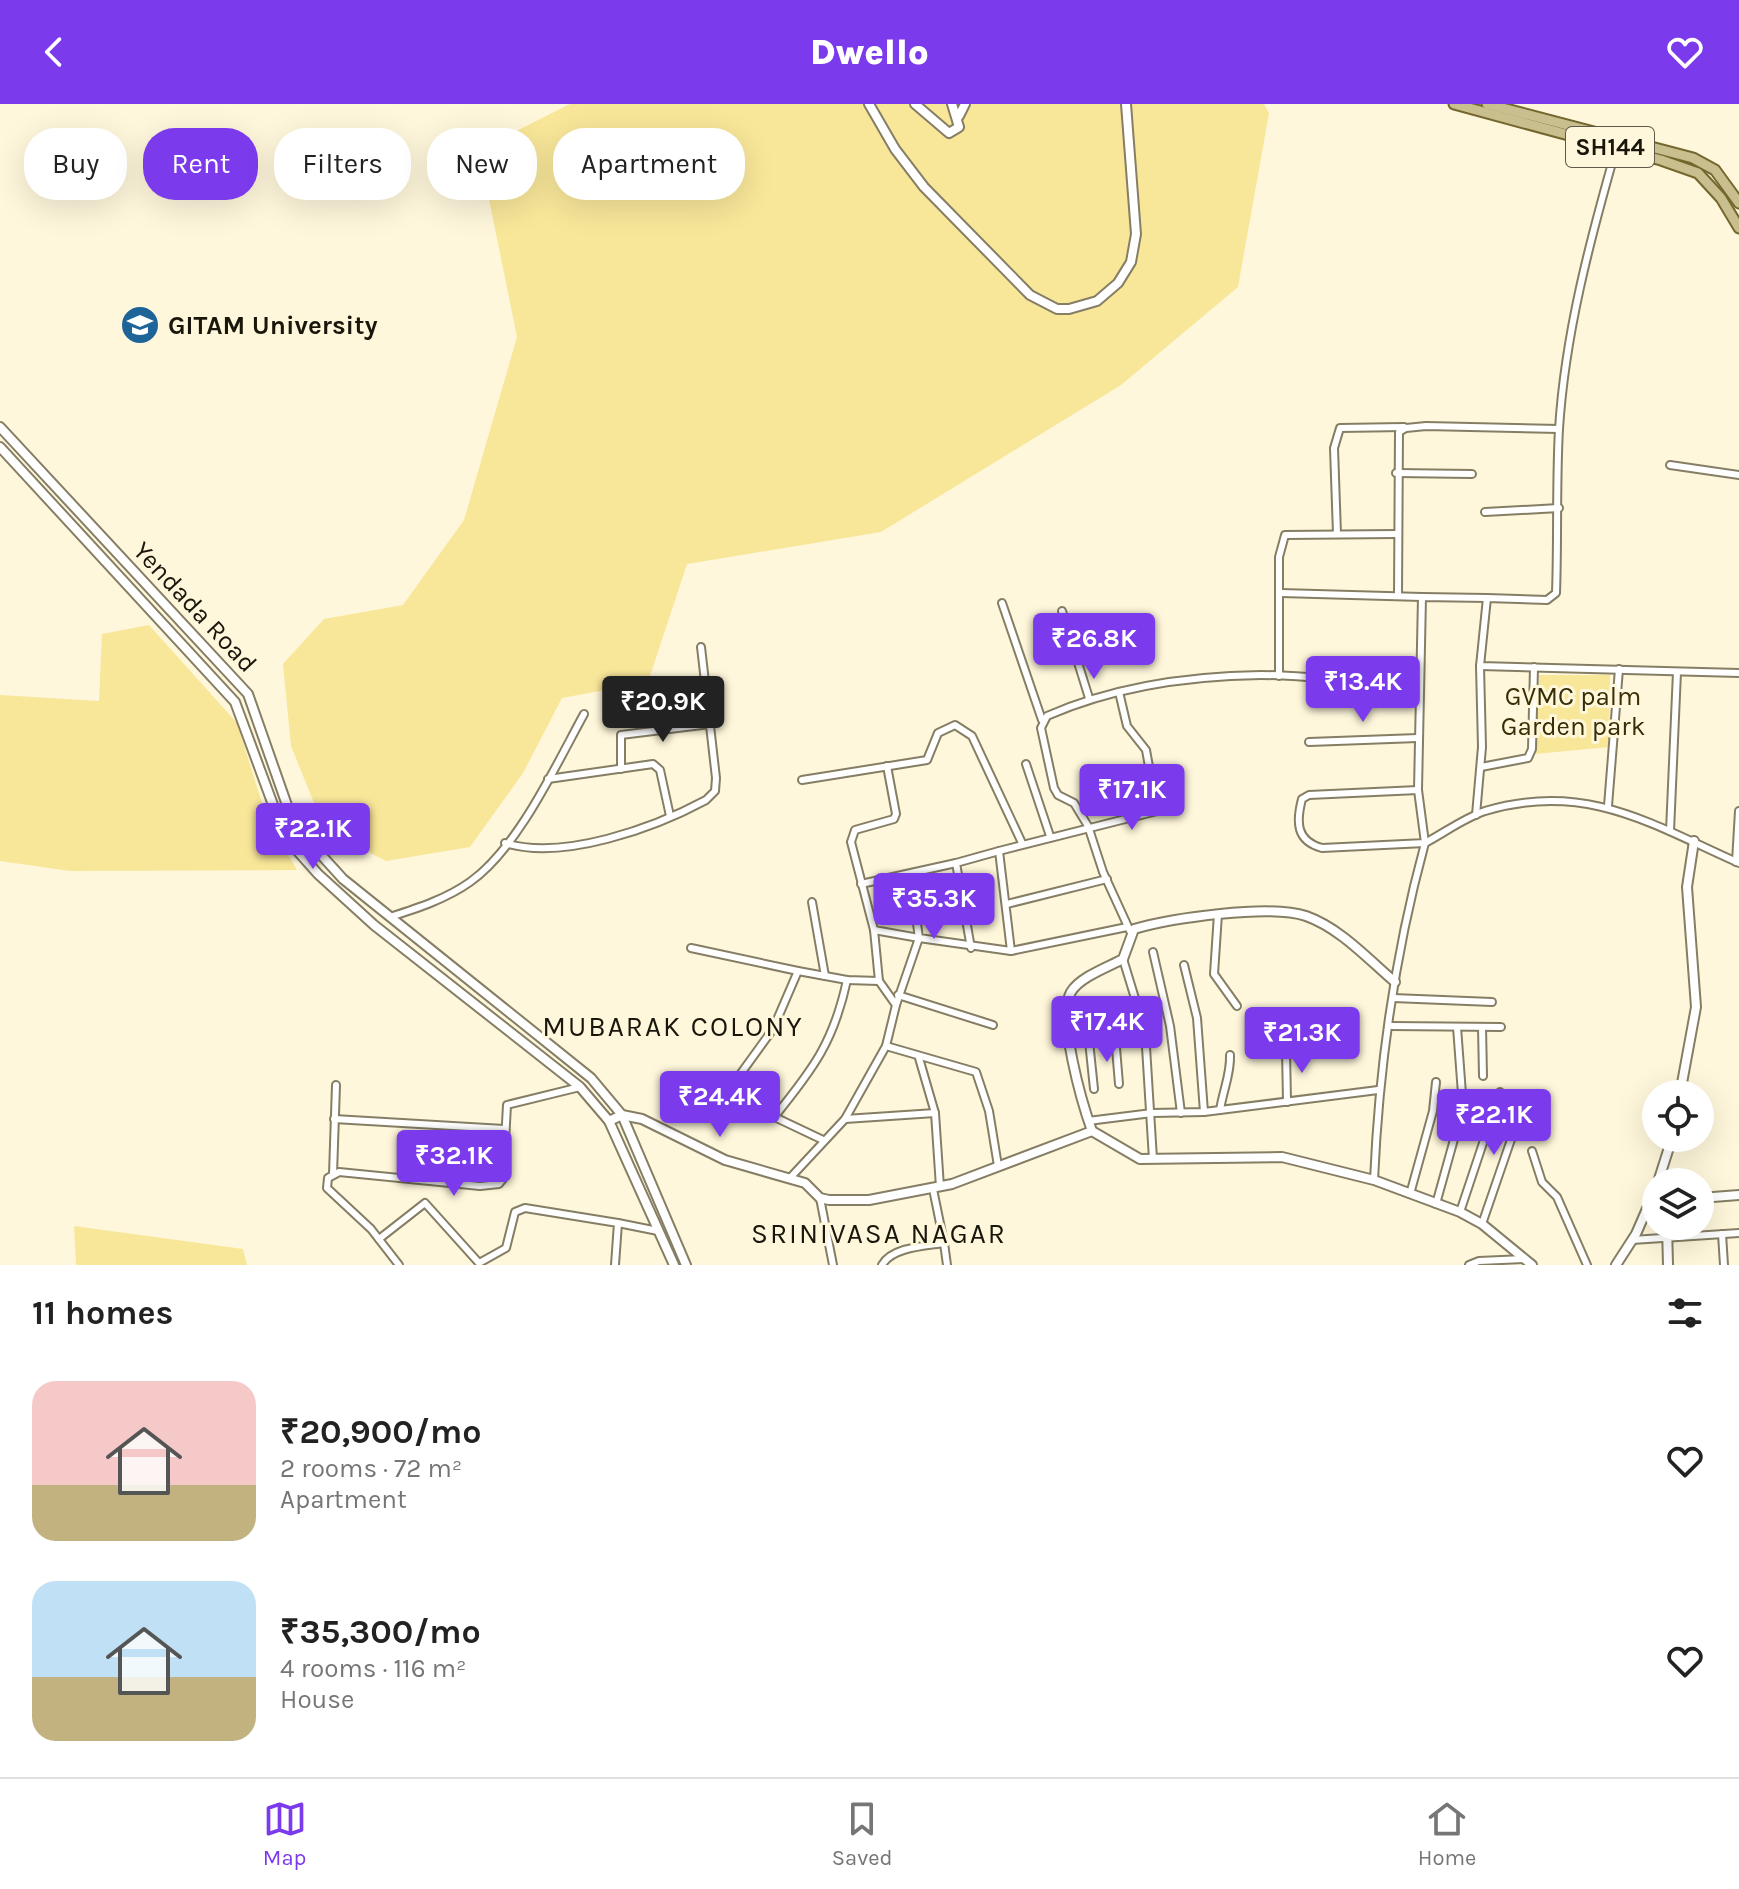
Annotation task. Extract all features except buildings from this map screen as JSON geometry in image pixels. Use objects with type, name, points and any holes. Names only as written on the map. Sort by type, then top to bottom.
[{"type":"main road","name":"SH144","points":[[1454,104],[1698,173],[1721,198],[1739,228]]},
{"type":"main road","name":"SH144","points":[[1487,104],[1693,158],[1715,170],[1739,203]]},
{"type":"street","points":[[869,104],[924,187],[1030,295],[1057,309],[1069,309],[1097,301],[1118,283],[1131,262],[1136,234],[1126,104]]},
{"type":"street","points":[[915,104],[949,133],[959,127],[959,116],[965,104]]},
{"type":"street","points":[[952,104],[959,116]]},
{"type":"street","points":[[1281,593],[1553,598],[1556,593],[1559,429],[1573,323],[1616,149]]},
{"type":"street","name":"Yendada Road","points":[[0,427],[248,694],[288,808],[303,835],[343,879],[591,1078],[622,1115],[686,1265]]},
{"type":"street","points":[[1398,595],[1397,438],[1399,432],[1411,427]]},
{"type":"street","points":[[1337,534],[1334,448],[1340,428],[1559,429]]},
{"type":"street","name":"Yendada Road","points":[[0,447],[235,702],[279,821],[294,847],[318,874],[374,925],[580,1087],[609,1121],[674,1265]]},
{"type":"street","points":[[1670,465],[1739,475]]},
{"type":"street","points":[[1396,473],[1472,474]]},
{"type":"street","points":[[1485,512],[1559,508]]},
{"type":"street","points":[[1279,676],[1280,548],[1285,535],[1397,534]]},
{"type":"street","points":[[1374,1180],[1378,1090],[1409,899],[1425,843],[1418,790],[1422,597]]},
{"type":"street","points":[[1476,815],[1481,767],[1480,666],[1487,598]]},
{"type":"street","points":[[1002,603],[1042,720],[1054,788],[1058,795],[1074,803],[1088,826],[1128,929],[1129,951],[1123,959],[1072,991],[1068,1008],[1070,1044],[1090,1126],[1129,1155],[1153,1159],[1282,1157],[1374,1180],[1460,1212],[1482,1224],[1529,1262]]},
{"type":"street","points":[[1062,611],[1089,698]]},
{"type":"street","points":[[505,843],[533,850],[578,845],[670,816],[706,800],[715,791],[701,647]]},
{"type":"street","points":[[1480,666],[1739,673]]},
{"type":"street","points":[[1481,767],[1528,758],[1532,749],[1534,667]]},
{"type":"street","points":[[1608,806],[1619,669]]},
{"type":"street","points":[[1670,831],[1677,672]]},
{"type":"street","points":[[1042,720],[1089,698],[1160,683],[1279,676],[1419,687]]},
{"type":"street","points":[[1119,692],[1127,726],[1146,750],[1152,783]]},
{"type":"street","points":[[390,917],[427,905],[472,881],[505,843],[548,779],[584,714]]},
{"type":"street","points":[[621,769],[621,735],[710,724]]},
{"type":"street","points":[[802,780],[927,760],[938,733],[955,725],[972,736],[1022,843]]},
{"type":"street","points":[[1309,742],[1418,738]]},
{"type":"street","points":[[1026,764],[1050,836]]},
{"type":"street","points":[[548,779],[657,766],[670,816]]},
{"type":"street","points":[[887,766],[896,814],[894,819],[862,827],[852,834],[874,930],[879,981],[896,1005]]},
{"type":"street","points":[[1418,790],[1309,795],[1302,799],[1298,821],[1300,834],[1307,842],[1322,848],[1425,843],[1476,815],[1546,801],[1608,806],[1738,862],[1739,811]]},
{"type":"street","points":[[861,884],[1169,808]]},
{"type":"street","points":[[1683,1080],[1696,1007],[1687,887],[1694,841]]},
{"type":"street","points":[[999,851],[1011,951]]},
{"type":"street","points":[[956,863],[971,948]]},
{"type":"street","points":[[790,1178],[845,1119],[886,1046],[898,995],[919,938],[910,874]]},
{"type":"street","points":[[1007,904],[1107,879]]},
{"type":"street","points":[[812,902],[825,976]]},
{"type":"street","points":[[874,930],[971,948],[1011,951],[1175,919],[1218,914],[1307,916],[1349,942],[1395,982]]},
{"type":"street","points":[[1218,914],[1214,974],[1220,987],[1237,1006]]},
{"type":"street","points":[[691,948],[847,980],[879,981]]},
{"type":"street","points":[[1153,952],[1172,1036],[1181,1113]]},
{"type":"street","points":[[1123,959],[1145,1031],[1153,1159]]},
{"type":"street","points":[[1184,965],[1197,1018],[1204,1112]]},
{"type":"street","points":[[726,1094],[773,1029],[798,971]]},
{"type":"street","points":[[775,1116],[825,1051],[840,1013],[847,980]]},
{"type":"street","points":[[898,995],[993,1025]]},
{"type":"street","points":[[1393,998],[1492,1002]]},
{"type":"street","points":[[1390,1026],[1501,1027]]},
{"type":"street","points":[[1436,1204],[1463,1107],[1457,1027]]},
{"type":"street","points":[[1482,1027],[1483,1076]]},
{"type":"street","points":[[1070,1044],[1145,1031]]},
{"type":"street","points":[[1115,1036],[1119,1084]]},
{"type":"street","points":[[1089,1041],[1094,1089]]},
{"type":"street","points":[[1261,1047],[1308,1051],[1324,1041]]},
{"type":"street","points":[[886,1046],[976,1072],[989,1111],[998,1166]]},
{"type":"street","points":[[1286,1049],[1287,1102]]},
{"type":"street","points":[[1220,1110],[1224,1082],[1231,1070],[1230,1055]]},
{"type":"street","points":[[919,1058],[935,1113],[936,1188],[947,1265]]},
{"type":"street","points":[[1410,1194],[1433,1111],[1436,1082]]},
{"type":"street","points":[[686,1083],[726,1094],[823,1140]]},
{"type":"street","points":[[333,1174],[336,1085]]},
{"type":"street","points":[[399,1265],[379,1239],[333,1196],[327,1188],[328,1178],[333,1174],[493,1186],[503,1179],[505,1110],[512,1101],[580,1087]]},
{"type":"street","points":[[820,1198],[869,1200],[936,1188],[998,1166],[1090,1126],[1152,1113],[1204,1112],[1378,1090]]},
{"type":"street","points":[[1460,1212],[1500,1092]]},
{"type":"street","points":[[845,1119],[935,1113]]},
{"type":"street","points":[[609,1121],[622,1115],[642,1119],[725,1160],[805,1183],[820,1198],[833,1265]]},
{"type":"street","points":[[334,1119],[504,1129]]},
{"type":"street","points":[[1482,1224],[1516,1125]]},
{"type":"street","points":[[1532,1151],[1542,1182],[1557,1197],[1587,1265]]},
{"type":"street","points":[[1714,1197],[1739,1195]]},
{"type":"street","points":[[379,1239],[425,1203],[479,1263],[506,1248],[519,1209],[658,1231]]},
{"type":"street","points":[[1616,1265],[1642,1218]]},
{"type":"street","points":[[615,1265],[618,1223]]},
{"type":"street","points":[[1714,1235],[1739,1233]]},
{"type":"street","points":[[1722,1234],[1724,1265]]},
{"type":"street","points":[[1632,1240],[1642,1239]]},
{"type":"street","points":[[1667,1240],[1668,1265]]},
{"type":"street","points":[[882,1265],[885,1259],[900,1252],[944,1243]]},
{"type":"street","points":[[1469,1265],[1479,1261],[1529,1262]]},
{"type":"green space","points":[[570,104],[1264,104],[1269,113],[1238,287],[1121,385],[881,532],[687,564],[648,682],[562,698],[523,773],[470,847],[386,861],[325,830],[291,746],[283,664],[324,619],[403,605],[464,520],[517,337],[489,200],[537,200],[537,128],[523,128]]},
{"type":"green space","points":[[149,625],[237,723],[267,819],[297,870],[70,871],[0,861],[0,695],[99,701],[102,634]]},
{"type":"green space","name":"GVMC palm Garden park","points":[[1539,675],[1610,675],[1609,747],[1535,754]]},
{"type":"green space","points":[[74,1226],[243,1249],[247,1265],[76,1265]]},
{"type":"place","name":"GITAM University","points":[[140,325]]},
{"type":"district","name":"MUBARAK COLONY","points":[[673,1026]]},
{"type":"district","name":"SRINIVASA NAGAR","points":[[879,1233]]}]
